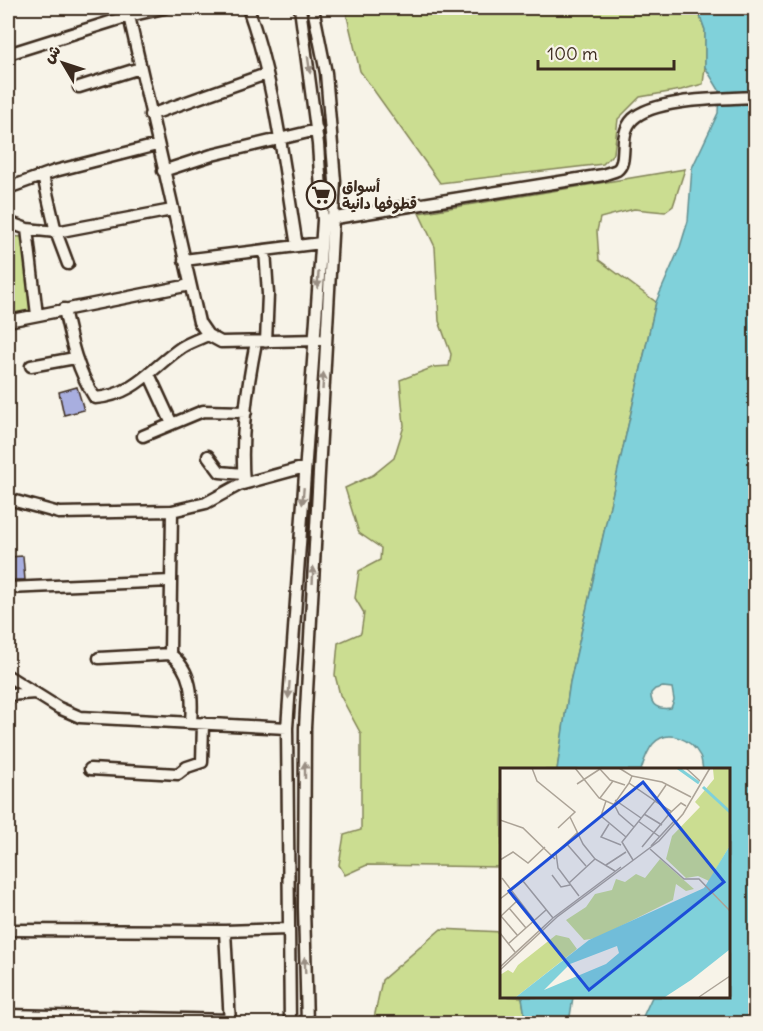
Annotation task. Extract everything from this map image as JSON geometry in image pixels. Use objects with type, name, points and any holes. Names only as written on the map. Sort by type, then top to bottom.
[{"type":"street","points":[[8,54],[130,13],[164,8]]},
{"type":"street","points":[[248,8],[256,32],[280,140],[297,246]]},
{"type":"street","points":[[300,8],[328,219],[326,340],[305,728],[304,937],[307,1023]]},
{"type":"street","points":[[290,1023],[287,728],[321,243],[335,181],[326,73],[313,8]]},
{"type":"street","points":[[130,13],[150,115],[199,322],[207,335],[220,342],[326,340]]},
{"type":"street","points":[[79,87],[140,68]]},
{"type":"street","points":[[150,115],[266,74]]},
{"type":"street","points":[[328,219],[603,175],[618,170],[623,161],[624,133],[631,121],[642,112],[659,106],[756,97]]},
{"type":"street","points":[[163,171],[212,155],[317,130]]},
{"type":"street","points":[[8,188],[43,176],[157,145]]},
{"type":"street","points":[[43,176],[56,232],[68,264]]},
{"type":"street","points":[[8,222],[27,229],[56,232],[172,210]]},
{"type":"street","points":[[27,229],[37,315]]},
{"type":"street","points":[[184,260],[321,243]]},
{"type":"street","points":[[244,479],[247,392],[261,342],[268,294],[265,250]]},
{"type":"street","points":[[8,321],[190,285]]},
{"type":"street","points":[[64,309],[75,358],[95,398],[111,396],[149,374],[182,347],[207,335]]},
{"type":"street","points":[[31,366],[75,358]]},
{"type":"street","points":[[149,374],[172,424]]},
{"type":"street","points":[[144,436],[203,411],[246,412]]},
{"type":"street","points":[[208,456],[220,472],[244,479]]},
{"type":"street","points":[[8,499],[59,513],[172,511],[206,503],[244,479],[305,467]]},
{"type":"street","points":[[170,654],[172,511]]},
{"type":"street","points":[[8,588],[171,581]]},
{"type":"street","points":[[99,658],[170,654],[178,660],[188,678],[193,702],[191,722]]},
{"type":"street","points":[[8,676],[59,708],[80,717],[287,728]]},
{"type":"street","points":[[8,695],[35,693]]},
{"type":"street","points":[[90,769],[178,774],[188,766],[202,762],[203,723]]},
{"type":"street","points":[[288,907],[304,907]]},
{"type":"street","points":[[8,930],[225,931],[288,933],[304,937]]},
{"type":"street","points":[[8,1015],[76,1021],[230,1022],[225,931]]},
{"type":"green space","points":[[345,8],[697,8],[705,30],[703,84],[640,97],[618,119],[614,153],[603,164],[440,183],[360,71]]},
{"type":"green space","points":[[685,169],[673,206],[665,212],[634,209],[600,218],[597,231],[599,260],[656,302],[570,682],[557,768],[500,768],[500,867],[367,865],[345,875],[339,865],[344,835],[361,830],[361,734],[340,695],[335,675],[338,643],[361,633],[364,613],[355,598],[359,571],[380,560],[381,548],[359,533],[345,488],[373,475],[394,458],[404,426],[400,380],[434,367],[449,366],[451,354],[439,321],[435,247],[419,213]]},
{"type":"green space","points":[[8,236],[22,237],[25,242],[31,309],[30,313],[8,319]]},
{"type":"green space","points":[[441,929],[500,932],[500,998],[522,998],[526,1023],[373,1023],[382,980]]},
{"type":"water","points":[[697,8],[755,8],[755,1023],[640,1023],[652,998],[730,998],[730,768],[703,768],[701,758],[696,750],[685,741],[672,736],[659,739],[653,744],[642,768],[557,768],[570,682],[656,302],[680,247],[688,221],[692,168],[718,113],[719,90],[705,67],[705,30]],"holes":[[[663,687],[672,688],[674,700],[671,708],[659,708],[652,701],[651,693]]]},
{"type":"water","points":[[522,998],[573,998],[569,1023],[526,1023]]},
{"type":"building","points":[[77,387],[84,410],[64,415],[59,392]]},
{"type":"building","points":[[23,556],[25,580],[8,580],[8,557]]},
{"type":"place","name":"أسواق قطوفها دانية","points":[[321,195]]}]
